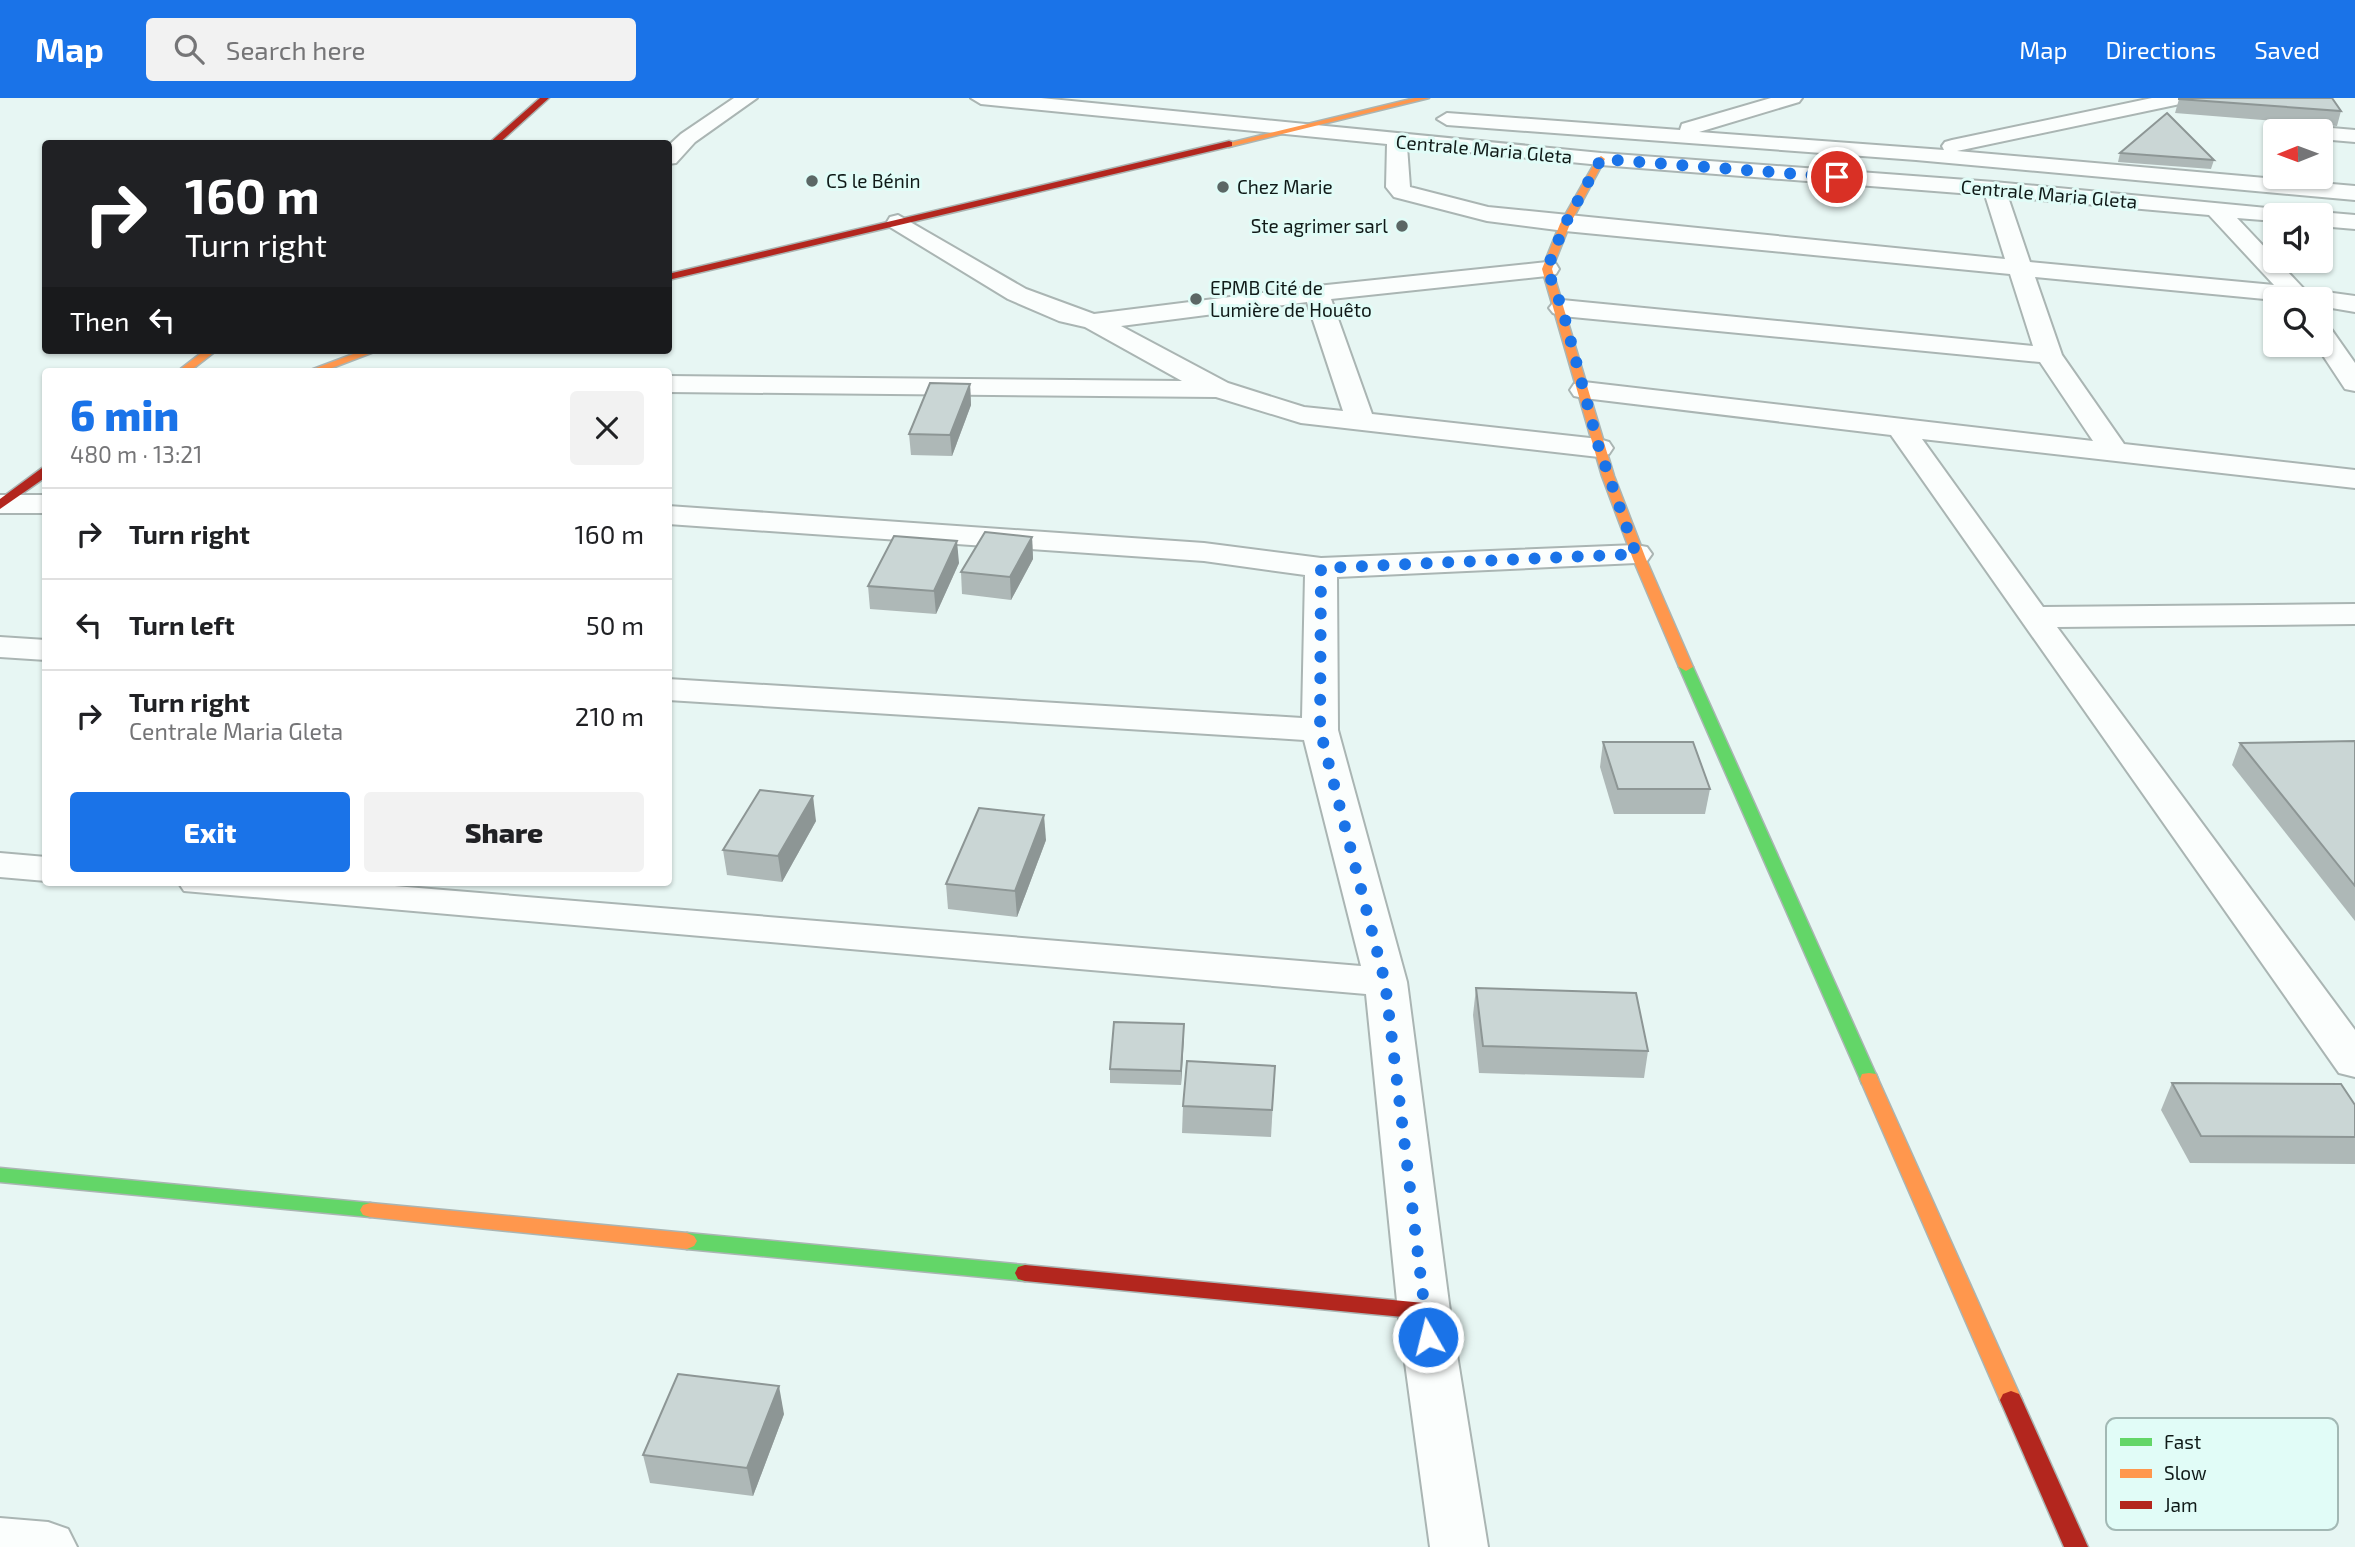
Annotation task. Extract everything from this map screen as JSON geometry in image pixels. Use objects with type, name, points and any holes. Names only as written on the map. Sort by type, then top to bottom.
[{"type":"street","points":[[497,140],[545,98]]},
{"type":"street","points":[[672,154],[688,138],[747,98]]},
{"type":"street","name":"Centrale Maria Gleta","points":[[981,98],[1198,108],[1292,131],[2263,213]]},
{"type":"street","points":[[672,276],[1425,98]]},
{"type":"street","points":[[1667,135],[1792,98]]},
{"type":"street","points":[[1916,154],[2180,98]]},
{"type":"street","points":[[1361,114],[1916,154],[2355,193]]},
{"type":"street","points":[[2333,134],[2355,135]]},
{"type":"street","points":[[1397,141],[1397,187],[1402,192],[1488,214],[1565,224],[2263,293]]},
{"type":"street","points":[[1601,159],[1565,224],[1547,269],[1562,308],[1599,448],[1636,554],[2076,1547]]},
{"type":"street","points":[[1994,189],[2049,355],[2113,450]]},
{"type":"street","points":[[2217,209],[2289,287]]},
{"type":"street","points":[[2333,220],[2355,222]]},
{"type":"street","points":[[898,222],[1013,292],[1069,317],[1094,322],[1218,389],[1301,415],[1599,448]]},
{"type":"street","points":[[1094,322],[1317,293],[1547,269]]},
{"type":"street","points":[[1317,293],[1360,422]]},
{"type":"street","points":[[2333,301],[2355,304]]},
{"type":"street","points":[[1562,308],[2049,355]]},
{"type":"street","points":[[2333,350],[2355,383]]},
{"type":"street","points":[[187,368],[206,354]]},
{"type":"street","points":[[322,368],[362,354]]},
{"type":"street","points":[[672,384],[1218,389]]},
{"type":"street","points":[[1584,390],[2355,479]]},
{"type":"street","points":[[1900,428],[2033,617],[2355,1062]]},
{"type":"street","points":[[1,504],[42,474]]},
{"type":"street","points":[[1,504],[42,504]]},
{"type":"street","points":[[672,515],[1204,552],[1321,568],[1636,554]]},
{"type":"street","points":[[1321,568],[1320,730],[1385,982],[1424,1311],[1459,1547]]},
{"type":"street","points":[[2033,617],[2355,614]]},
{"type":"street","points":[[0,647],[42,650]]},
{"type":"street","points":[[672,689],[1320,730]]},
{"type":"street","points":[[0,865],[42,869]]},
{"type":"street","points":[[245,886],[1385,982]]},
{"type":"street","points":[[0,1175],[1424,1311]]},
{"type":"street","points":[[0,1543],[48,1547]]},
{"type":"building","points":[[2332,98],[2341,111],[2179,99]]},
{"type":"building","points":[[2167,113],[2214,160],[2120,153]]},
{"type":"building","points":[[930,383],[970,384],[950,435],[909,434]]},
{"type":"building","points":[[985,532],[1032,537],[1010,577],[961,572]]},
{"type":"building","points":[[894,536],[957,541],[934,591],[868,586]]},
{"type":"building","points":[[2355,741],[2355,886],[2240,743]]},
{"type":"building","points":[[1603,742],[1693,742],[1710,789],[1618,789]]},
{"type":"building","points":[[760,790],[813,796],[778,856],[723,850]]},
{"type":"building","points":[[979,808],[1044,815],[1015,891],[946,884]]},
{"type":"building","points":[[1476,988],[1636,993],[1648,1051],[1483,1046]]},
{"type":"building","points":[[1114,1022],[1184,1024],[1181,1071],[1110,1069]]},
{"type":"building","points":[[1187,1061],[1275,1066],[1272,1110],[1183,1106]]},
{"type":"building","points":[[2172,1083],[2341,1084],[2355,1105],[2355,1137],[2201,1136]]},
{"type":"building","points":[[678,1374],[779,1386],[747,1468],[643,1455]]},
{"type":"traffic: fast","points":[[1686,667],[1869,1079]]},
{"type":"traffic: fast","points":[[0,1175],[370,1210]]},
{"type":"traffic: fast","points":[[687,1241],[1025,1273]]},
{"type":"traffic: slow","points":[[1229,144],[1425,98]]},
{"type":"traffic: slow","points":[[1601,159],[1565,224],[1547,269],[1608,476],[1639,559],[1686,667]]},
{"type":"traffic: slow","points":[[187,368],[206,354]]},
{"type":"traffic: slow","points":[[322,368],[362,354]]},
{"type":"traffic: slow","points":[[1869,1079],[2011,1400]]},
{"type":"traffic: slow","points":[[370,1210],[687,1241]]},
{"type":"traffic: jam","points":[[497,140],[545,98]]},
{"type":"traffic: jam","points":[[672,276],[1229,144]]},
{"type":"traffic: jam","points":[[0,505],[42,474]]},
{"type":"traffic: jam","points":[[1025,1273],[1424,1311]]},
{"type":"traffic: jam","points":[[2011,1400],[2076,1547]]},
{"type":"place","name":"CS le Bénin","points":[[812,181]]},
{"type":"place","name":"Chez Marie","points":[[1223,187]]},
{"type":"place","name":"Ste agrimer sarl","points":[[1402,226]]},
{"type":"place","name":"EPMB Cité de Lumière de Houêto","points":[[1196,299]]},
{"type":"route","points":[[1428,1337],[1385,982],[1320,730],[1321,568],[1636,554],[1599,448],[1562,308],[1547,269],[1565,224],[1601,159],[1837,177]]}]
